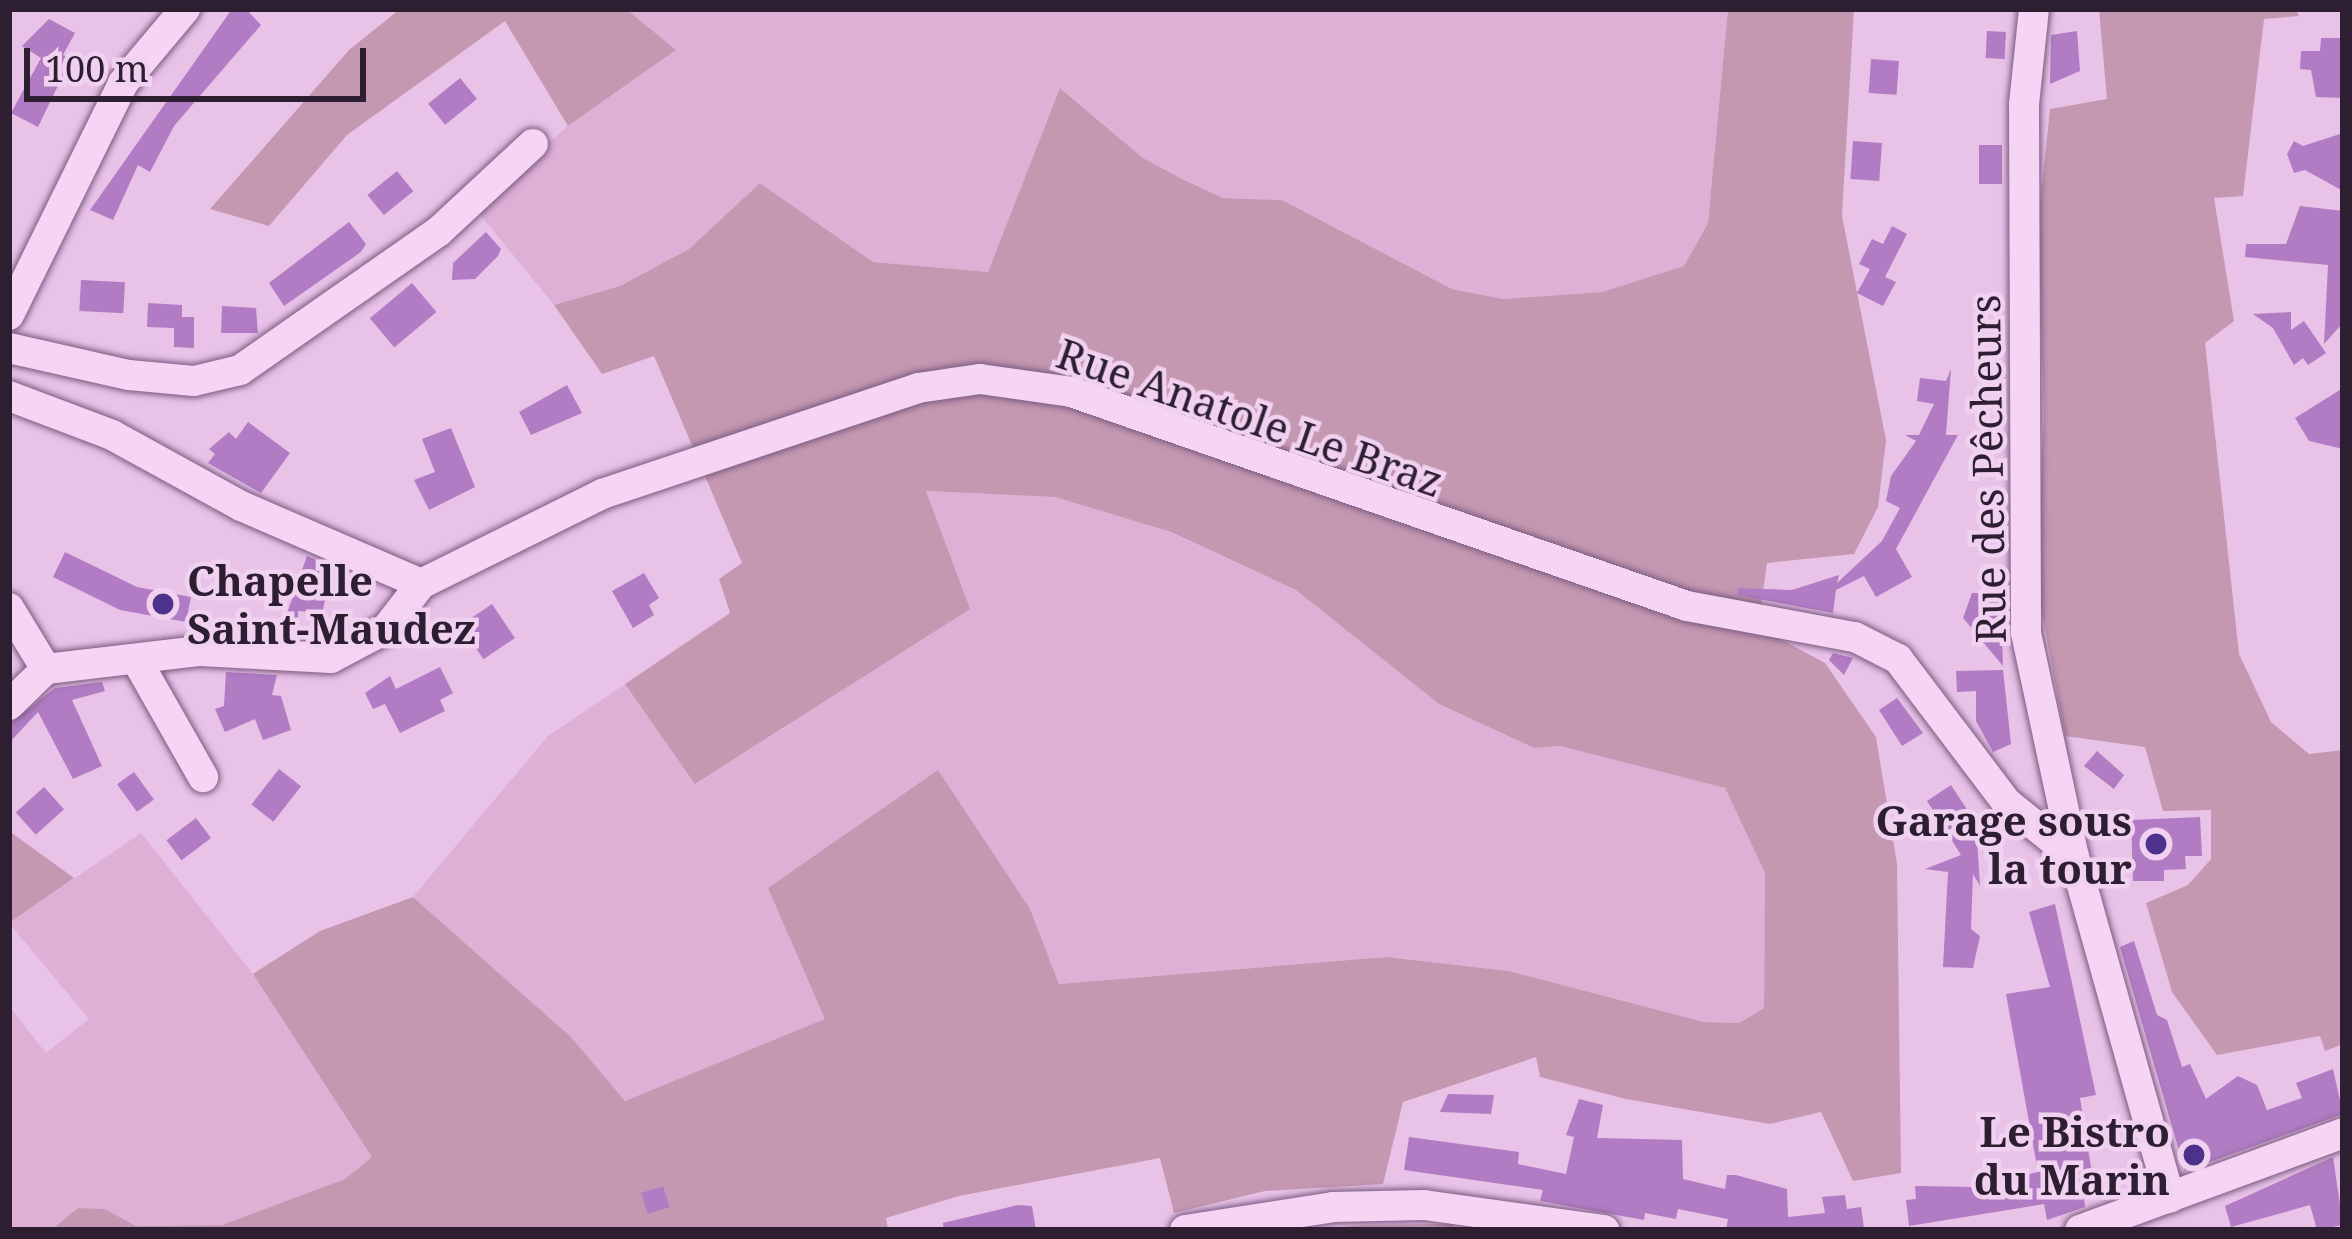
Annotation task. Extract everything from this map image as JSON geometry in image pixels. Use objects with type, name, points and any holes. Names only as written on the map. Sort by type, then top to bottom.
[{"type":"street","points":[[9,315],[123,83],[185,9]]},
{"type":"street","name":"Rue des Pêcheurs","points":[[2034,9],[2024,104],[2026,633],[2159,1212]]},
{"type":"street","points":[[9,348],[129,375],[194,381],[240,370],[439,231],[532,144]]},
{"type":"street","name":"Rue Anatole Le Braz","points":[[422,584],[602,494],[918,388],[980,379],[1071,392],[1574,572],[1688,606],[1814,626],[1898,659],[2006,802],[2074,856]]},
{"type":"street","points":[[9,396],[112,436],[241,506],[422,584],[386,628],[331,658],[200,651],[46,669],[9,705]]},
{"type":"street","points":[[9,608],[46,669]]},
{"type":"street","points":[[136,658],[203,777]]},
{"type":"street","points":[[2080,1230],[2159,1212],[2343,1133]]},
{"type":"street","points":[[1185,1230],[1312,1210],[1424,1205],[1604,1230]]},
{"type":"shaded area","points":[[400,9],[626,9],[676,50],[568,126],[505,21],[347,135],[269,226],[210,209],[349,50]]},
{"type":"shaded area","points":[[626,9],[1728,9],[1708,223],[1684,266],[1602,292],[1503,299],[1452,289],[1282,200],[1223,198],[1184,180],[1143,158],[1061,88],[988,272],[873,262],[760,183],[689,249],[620,286],[554,305],[475,208],[568,126],[675,51]]},
{"type":"shaded area","points":[[1728,9],[1854,9],[1842,216],[1886,440],[1878,507],[1854,554],[1767,563],[1758,627],[1825,663],[1876,737],[1897,864],[1901,1173],[1853,1181],[1821,1112],[1770,1124],[1626,1099],[1540,1077],[1536,1057],[1403,1102],[1383,1184],[1265,1191],[1174,1213],[1160,1158],[959,1196],[886,1218],[888,1230],[51,1230],[78,1208],[105,1209],[136,1226],[222,1225],[345,1179],[372,1157],[253,974],[320,931],[413,897],[571,1037],[625,1101],[825,1019],[768,888],[938,770],[1030,909],[1059,984],[1386,957],[1509,971],[1704,1022],[1739,1023],[1764,1008],[1765,873],[1725,788],[1560,746],[1534,748],[1439,704],[1296,590],[1171,532],[1055,497],[926,491],[970,609],[695,784],[625,684],[730,613],[719,579],[742,563],[654,356],[602,374],[554,305],[620,286],[689,249],[760,183],[873,262],[988,272],[1060,88],[1143,158],[1184,180],[1223,198],[1282,200],[1452,289],[1503,299],[1602,292],[1684,266],[1708,223]]},
{"type":"shaded area","points":[[2099,9],[2296,9],[2299,16],[2264,19],[2243,196],[2214,198],[2234,321],[2205,343],[2239,654],[2271,722],[2309,754],[2343,750],[2343,1044],[2325,1051],[2320,1036],[2217,1055],[2172,992],[2146,903],[2188,885],[2211,859],[2211,810],[2163,811],[2145,747],[2065,736],[2037,584],[2044,415],[2038,225],[2050,109],[2107,99]]},
{"type":"shaded area","points":[[925,491],[1055,497],[1170,532],[1296,590],[1439,704],[1534,748],[1560,746],[1725,788],[1765,873],[1764,1008],[1739,1023],[1704,1022],[1509,971],[1386,957],[1059,984],[1030,909],[768,888],[826,1019],[625,1101],[571,1037],[413,897],[548,736],[625,684],[696,784],[969,609]]},
{"type":"shaded area","points":[[9,831],[74,878],[9,923]]},
{"type":"shaded area","points":[[141,833],[253,974],[372,1157],[345,1179],[222,1225],[136,1226],[105,1209],[78,1208],[51,1230],[9,1230],[9,1006],[46,1053],[89,1019],[9,923]]},
{"type":"shaded area","points":[[1454,1224],[1454,1230],[1311,1230],[1362,1225]]},
{"type":"building","points":[[232,9],[246,9],[261,25],[174,126],[150,172],[138,165],[113,220],[90,210]]},
{"type":"building","points":[[49,19],[75,33],[63,55],[71,59],[38,127],[11,113],[41,58],[22,46]]},
{"type":"building","points":[[1987,31],[2006,32],[2005,59],[1986,58]]},
{"type":"building","points":[[2077,31],[2080,71],[2050,84],[2051,35]]},
{"type":"building","points":[[2321,38],[2343,38],[2343,98],[2316,97],[2311,70],[2300,69],[2301,51],[2320,51]]},
{"type":"building","points":[[1871,59],[1899,61],[1897,95],[1869,93]]},
{"type":"building","points":[[460,78],[477,99],[445,125],[428,104]]},
{"type":"building","points":[[2343,133],[2343,191],[2305,170],[2294,173],[2287,154],[2294,141],[2303,146]]},
{"type":"building","points":[[1853,141],[1882,143],[1879,181],[1850,179]]},
{"type":"building","points":[[1979,145],[2002,145],[2002,184],[1979,184]]},
{"type":"building","points":[[397,171],[413,191],[384,215],[367,195]]},
{"type":"building","points":[[2300,206],[2343,211],[2343,323],[2324,344],[2328,265],[2245,257],[2246,244],[2286,244]]},
{"type":"building","points":[[349,222],[366,244],[361,252],[284,306],[269,283]]},
{"type":"building","points":[[1892,226],[1907,234],[1885,277],[1896,282],[1883,306],[1857,293],[1870,269],[1859,264],[1872,239],[1883,244]]},
{"type":"building","points":[[486,232],[501,249],[498,256],[475,279],[452,280],[453,263]]},
{"type":"building","points":[[81,280],[125,282],[123,313],[79,311]]},
{"type":"building","points":[[412,283],[436,312],[394,347],[370,318]]},
{"type":"building","points":[[148,303],[182,305],[182,317],[194,317],[194,348],[174,347],[174,328],[147,327]]},
{"type":"building","points":[[222,306],[256,308],[258,333],[221,333]]},
{"type":"building","points":[[2291,312],[2291,330],[2304,321],[2326,353],[2308,365],[2303,358],[2294,365],[2273,328],[2253,314]]},
{"type":"building","points":[[1951,369],[1946,435],[1958,435],[1896,549],[1912,577],[1876,597],[1864,576],[1836,590],[1833,613],[1737,595],[1738,588],[1792,590],[1839,575],[1837,583],[1882,541],[1900,508],[1886,501],[1891,476],[1916,441],[1905,435],[1919,435],[1934,404],[1917,401],[1920,378],[1946,381]]},
{"type":"building","points":[[567,385],[582,413],[531,435],[519,412]]},
{"type":"building","points":[[2343,388],[2343,449],[2309,441],[2295,418]]},
{"type":"building","points":[[248,422],[290,453],[261,493],[208,463],[215,454],[209,449],[229,432],[236,439]]},
{"type":"building","points":[[451,428],[475,487],[429,510],[414,480],[435,472],[422,439]]},
{"type":"building","points":[[65,552],[137,587],[191,597],[186,622],[120,610],[53,577]]},
{"type":"building","points":[[307,556],[333,567],[322,613],[298,611],[299,637],[279,636]]},
{"type":"building","points":[[644,573],[659,598],[649,605],[654,615],[633,628],[612,591]]},
{"type":"building","points":[[1972,593],[2001,593],[2003,666],[1963,618]]},
{"type":"building","points":[[492,604],[515,638],[483,659],[460,625]]},
{"type":"building","points":[[1833,653],[1853,658],[1844,675],[1829,660]]},
{"type":"building","points":[[440,667],[453,693],[440,700],[445,711],[400,733],[385,704],[373,709],[365,693],[390,676],[396,689]]},
{"type":"building","points":[[2003,670],[2011,744],[1993,752],[1976,721],[1976,691],[1957,692],[1956,671]]},
{"type":"building","points":[[226,672],[277,675],[272,695],[281,696],[291,730],[263,740],[255,719],[225,732],[215,709],[224,706]]},
{"type":"building","points":[[102,682],[105,691],[72,700],[102,766],[73,779],[38,712],[9,743],[9,724],[55,688]]},
{"type":"building","points":[[1897,698],[1923,733],[1902,746],[1879,710]]},
{"type":"building","points":[[2097,751],[2124,775],[2114,789],[2084,766]]},
{"type":"building","points":[[279,769],[301,786],[273,822],[251,804]]},
{"type":"building","points":[[134,772],[154,800],[137,812],[117,784]]},
{"type":"building","points":[[1951,785],[1976,823],[1980,886],[1973,874],[1971,929],[1980,936],[1973,968],[1943,967],[1948,872],[1925,869],[1961,855],[1927,801]]},
{"type":"building","points":[[44,787],[64,809],[36,835],[16,812]]},
{"type":"building","points":[[2200,817],[2202,856],[2185,856],[2186,869],[2164,870],[2164,881],[2133,881],[2131,820]]},
{"type":"building","points":[[196,818],[211,838],[181,860],[166,840]]},
{"type":"building","points":[[2055,904],[2096,1095],[2080,1098],[2094,1186],[2083,1188],[2085,1207],[2047,1220],[2044,1204],[1909,1226],[1906,1200],[1916,1199],[1915,1186],[1974,1187],[2038,1172],[2006,994],[2050,987],[2029,912]]},
{"type":"building","points":[[2134,941],[2157,1015],[2167,1020],[2182,1067],[2190,1064],[2206,1099],[2238,1076],[2257,1085],[2267,1110],[2302,1098],[2296,1083],[2333,1069],[2343,1114],[2185,1171],[2120,947]]},
{"type":"building","points":[[1448,1094],[1494,1095],[1491,1114],[1440,1112]]},
{"type":"building","points":[[1579,1099],[1603,1105],[1597,1138],[1682,1140],[1683,1179],[1725,1189],[1727,1175],[1736,1175],[1787,1189],[1788,1217],[1825,1213],[1822,1197],[1845,1195],[1847,1209],[1861,1207],[1864,1228],[1726,1230],[1728,1219],[1678,1209],[1676,1219],[1645,1213],[1644,1220],[1540,1201],[1543,1190],[1404,1170],[1409,1137],[1519,1152],[1518,1164],[1566,1174],[1574,1137],[1566,1135]]},
{"type":"building","points":[[2333,1157],[2343,1225],[2317,1230],[2310,1205],[2231,1227],[2225,1206]]},
{"type":"building","points":[[663,1186],[670,1207],[648,1214],[641,1193]]},
{"type":"building","points":[[1018,1205],[1032,1206],[1036,1230],[944,1230],[943,1223]]},
{"type":"place","name":"Chapelle Saint-Maudez","points":[[163,604]]},
{"type":"place","name":"Garage sous la tour","points":[[2156,844]]},
{"type":"place","name":"Le Bistro du Marin","points":[[2194,1155]]}]
